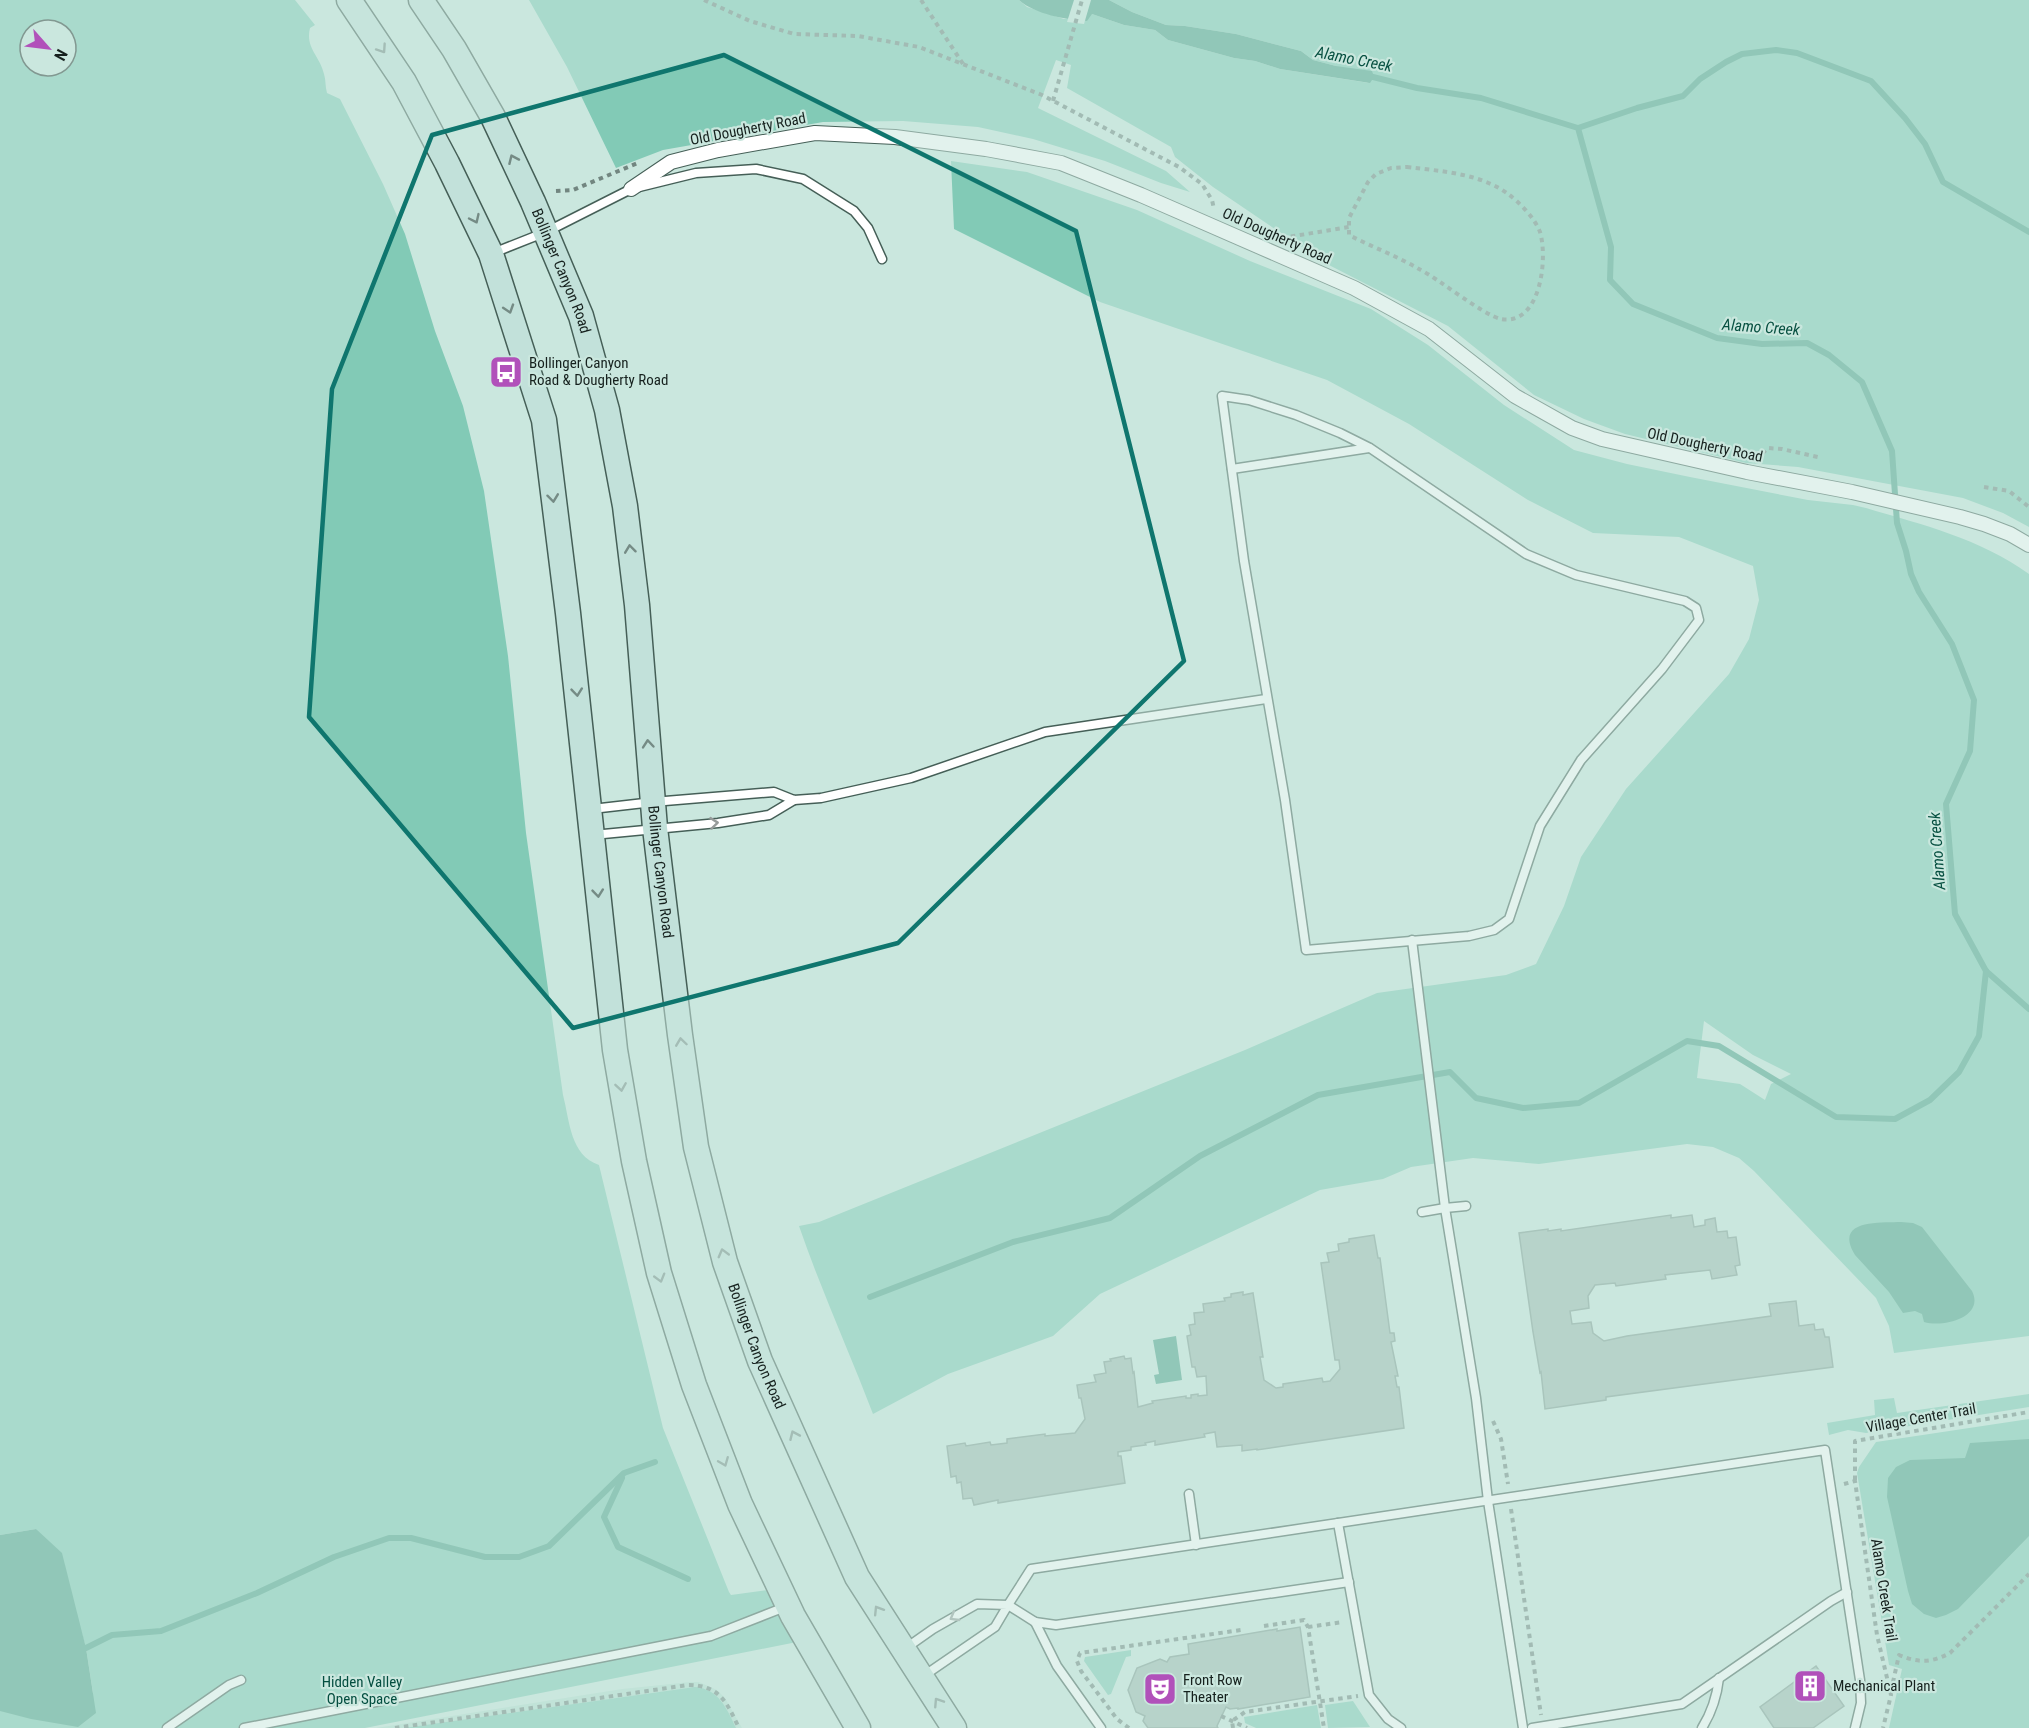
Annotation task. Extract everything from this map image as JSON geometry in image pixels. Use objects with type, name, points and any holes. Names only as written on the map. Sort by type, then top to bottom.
[{"type":"main road","points":[[349,0],[404,82],[447,163],[491,254],[544,420],[568,613],[615,1050],[634,1161],[659,1273],[698,1396],[740,1504],[788,1606],[858,1728]]},
{"type":"main road","name":"Bollinger Canyon Road","points":[[421,0],[454,49],[493,117],[546,232],[581,316],[607,410],[625,506],[637,605],[653,802],[680,1035],[696,1147],[725,1262],[760,1361],[857,1577],[954,1728]]},
{"type":"street","name":"Old Dougherty Road","points":[[631,189],[671,162],[718,150],[815,133],[895,137],[986,149],[1061,163],[1354,288],[1429,329],[1515,396],[1572,428],[1602,440],[1960,517],[2010,534],[2029,545]]},
{"type":"lane","points":[[631,189],[696,172],[756,170],[803,179],[854,211],[868,228],[882,259]]},
{"type":"lane","name":"Old Dougherty Road","points":[[491,254],[546,232],[631,189]]},
{"type":"lane","points":[[1222,396],[1249,400],[1296,415],[1370,448],[1526,554],[1576,575],[1684,601],[1696,608],[1699,620],[1662,669],[1581,760],[1540,826],[1509,919],[1494,930],[1469,936],[1306,950],[1285,800],[1266,699],[1232,469],[1222,396]]},
{"type":"lane","points":[[1232,469],[1370,448]]},
{"type":"lane","points":[[590,810],[653,802],[774,792],[794,800],[821,798],[911,778],[1045,732],[1266,699]]},
{"type":"lane","points":[[592,835],[718,823],[769,815],[794,800]]},
{"type":"lane","points":[[1412,940],[1445,1208],[1476,1398],[1488,1501],[1523,1728]]},
{"type":"lane","points":[[1422,1212],[1466,1206]]},
{"type":"lane","points":[[921,1677],[995,1628],[1031,1569],[1825,1450],[1860,1680],[1861,1703],[1855,1728]]},
{"type":"lane","points":[[1189,1494],[1196,1545]]},
{"type":"lane","points":[[1338,1523],[1369,1695],[1388,1719],[1401,1728]]},
{"type":"lane","points":[[903,1650],[933,1629],[978,1604],[1008,1605],[1035,1622],[1056,1625],[1349,1582]]},
{"type":"lane","points":[[1532,1728],[1682,1704],[1847,1592]]},
{"type":"lane","points":[[244,1728],[711,1636],[788,1606]]},
{"type":"lane","points":[[1035,1622],[1057,1666],[1101,1728]]},
{"type":"lane","points":[[1702,1728],[1717,1696],[1719,1678]]},
{"type":"lane","points":[[167,1728],[229,1685],[241,1680]]},
{"type":"lane","points":[[292,1718],[294,1728]]},
{"type":"path","points":[[704,0],[770,28],[794,34],[858,36],[909,45],[1042,94],[1179,167],[1202,184],[1212,200],[1217,217],[1215,227]]},
{"type":"path","points":[[921,0],[963,64]]},
{"type":"path","points":[[1053,101],[1082,0]]},
{"type":"path","points":[[1407,167],[1471,177],[1508,193],[1539,230],[1543,245],[1540,287],[1531,306],[1516,318],[1501,319],[1418,268],[1349,235],[1349,227],[1349,219],[1368,182],[1376,174],[1391,168],[1407,167]]},
{"type":"path","points":[[1251,243],[1349,227]]},
{"type":"path","points":[[1747,472],[1768,448],[1822,458]]},
{"type":"path","points":[[1984,487],[2008,491],[2029,507]]},
{"type":"path","points":[[1489,1412],[1501,1439],[1543,1726]]},
{"type":"path","name":"Village Center Trail","points":[[1855,1481],[1855,1441],[2029,1412]]},
{"type":"path","points":[[1830,1488],[1855,1481]]},
{"type":"path","name":"Alamo Creek Trail","points":[[1855,1481],[1877,1635],[1890,1695],[1883,1728]]},
{"type":"path","points":[[1890,1695],[1899,1654],[1921,1662],[1935,1661],[1950,1653],[2029,1574]]},
{"type":"path","points":[[1264,1626],[1304,1620],[1308,1627],[1324,1728]]},
{"type":"path","points":[[1308,1627],[1355,1620]]},
{"type":"path","points":[[1129,1728],[1117,1719],[1081,1671],[1077,1661],[1080,1653],[1241,1630]]},
{"type":"path","points":[[395,1728],[688,1685],[708,1688],[719,1695],[726,1701],[739,1728]]},
{"type":"path","points":[[1232,1721],[1245,1712],[1369,1695]]},
{"type":"path","points":[[1221,1716],[1247,1728]]},
{"type":"path","points":[[1232,1721],[1233,1728]]},
{"type":"highlighted area","points":[[724,55],[1076,231],[1184,661],[898,943],[573,1028],[309,717],[332,389],[432,135]]},
{"type":"shaded area","points":[[1019,0],[1109,0],[1166,25],[1236,34],[1301,51],[1313,60],[1372,71],[1374,77],[1370,83],[1280,69],[1168,40],[1155,30],[1124,25],[1092,14],[1087,21],[1051,15]]},
{"type":"shaded area","points":[[1871,1223],[1913,1223],[1922,1227],[1972,1291],[1973,1308],[1968,1314],[1951,1322],[1932,1323],[1924,1322],[1922,1314],[1915,1311],[1903,1313],[1889,1292],[1855,1255],[1850,1243],[1850,1235],[1854,1229]]},
{"type":"shaded area","points":[[1176,1336],[1182,1380],[1156,1384],[1154,1375],[1159,1374],[1153,1340]]},
{"type":"shaded area","points":[[2029,1439],[2029,1536],[1958,1609],[1936,1618],[1924,1614],[1912,1604],[1908,1591],[1887,1497],[1888,1478],[1896,1467],[1910,1460],[1965,1458],[1970,1443]]},
{"type":"shaded area","points":[[36,1529],[62,1553],[86,1648],[96,1713],[78,1727],[0,1711],[0,1535]]},
{"type":"shaded area","points":[[699,1682],[717,1690],[725,1698],[742,1728],[376,1728],[622,1689]]},
{"type":"green space","name":"Hidden Valley Open Space","points":[[0,0],[295,0],[315,25],[310,28],[311,47],[325,76],[327,93],[340,99],[383,184],[405,234],[435,331],[463,406],[484,491],[508,656],[526,833],[563,1095],[577,1146],[582,1154],[599,1165],[663,1428],[731,1595],[783,1588],[807,1640],[365,1728],[0,1728],[0,1708],[93,1693],[86,1648],[75,1610],[36,1529],[0,1535]]},
{"type":"green space","points":[[529,0],[1019,0],[1027,7],[1064,19],[1092,14],[1124,25],[1155,30],[1168,40],[1234,58],[1255,61],[1280,69],[1369,83],[1336,66],[1313,60],[1301,51],[1236,34],[1166,25],[1109,0],[2029,0],[2029,527],[2003,513],[1963,498],[1798,467],[1746,463],[1625,434],[1584,419],[1534,395],[1448,326],[1325,263],[1213,187],[1175,157],[1171,147],[1067,88],[1071,65],[1056,60],[1038,108],[1166,171],[1190,192],[1105,161],[1033,139],[978,127],[903,121],[823,122],[663,150],[616,168],[567,67]]},
{"type":"green space","points":[[951,161],[1027,172],[1137,210],[1250,261],[1371,309],[1428,345],[1504,405],[1574,450],[1690,477],[1808,500],[1866,508],[1970,542],[2029,574],[2029,1336],[1894,1353],[1889,1326],[1876,1298],[1754,1171],[1739,1158],[1713,1147],[1687,1144],[1539,1164],[1473,1158],[1411,1167],[1383,1179],[1320,1190],[1100,1294],[1053,1336],[948,1374],[873,1414],[799,1226],[819,1222],[1245,1050],[1377,993],[1506,975],[1536,964],[1564,906],[1581,857],[1626,789],[1729,674],[1749,639],[1759,600],[1753,566],[1679,537],[1593,533],[1528,500],[1409,424],[1327,380],[1100,302],[954,229]],"holes":[[[1704,1021],[1753,1055],[1791,1074],[1771,1084],[1765,1100],[1740,1084],[1697,1078]]]},
{"type":"green space","points":[[2029,1394],[2029,1407],[1866,1433],[1848,1430],[1829,1435],[1827,1423],[1875,1415],[1874,1400],[1894,1398],[1897,1413]]},
{"type":"green space","points":[[2029,1419],[2029,1728],[1889,1728],[1902,1669],[1889,1665],[1857,1473],[1859,1467],[1876,1442]]},
{"type":"green space","points":[[1131,1650],[1131,1656],[1126,1657],[1111,1694],[1108,1695],[1084,1661],[1085,1657]]},
{"type":"green space","points":[[695,1687],[710,1692],[721,1701],[736,1728],[404,1728]]},
{"type":"green space","points":[[1353,1701],[1370,1727],[1328,1728],[1325,1705]]},
{"type":"green space","points":[[1317,1705],[1321,1728],[1256,1728],[1245,1723],[1244,1717]]},
{"type":"pier","points":[[1074,0],[1091,0],[1084,24],[1067,22]]},
{"type":"building","points":[[1671,1215],[1671,1218],[1692,1215],[1694,1227],[1705,1225],[1705,1220],[1715,1218],[1717,1232],[1727,1231],[1728,1238],[1736,1237],[1740,1265],[1735,1266],[1737,1275],[1712,1279],[1710,1270],[1665,1275],[1666,1279],[1616,1286],[1615,1283],[1595,1285],[1588,1296],[1589,1308],[1570,1311],[1572,1324],[1591,1322],[1593,1333],[1604,1341],[1771,1316],[1769,1304],[1796,1301],[1799,1326],[1814,1324],[1815,1330],[1823,1329],[1825,1337],[1829,1337],[1833,1367],[1606,1397],[1606,1400],[1545,1409],[1519,1233],[1548,1229],[1548,1231],[1561,1229],[1561,1231]]},
{"type":"building","points":[[1374,1235],[1378,1258],[1380,1258],[1390,1333],[1394,1333],[1395,1341],[1391,1342],[1398,1376],[1395,1376],[1397,1387],[1399,1387],[1404,1428],[1242,1451],[1242,1445],[1217,1447],[1215,1432],[1204,1434],[1205,1437],[1155,1445],[1155,1441],[1118,1452],[1118,1456],[1121,1456],[1125,1483],[998,1503],[998,1500],[974,1505],[972,1498],[963,1499],[961,1482],[957,1483],[956,1476],[951,1477],[947,1446],[990,1442],[991,1445],[1007,1443],[1007,1439],[1075,1433],[1085,1419],[1077,1385],[1096,1382],[1094,1375],[1106,1373],[1104,1362],[1111,1361],[1110,1359],[1124,1356],[1125,1359],[1131,1358],[1138,1407],[1153,1403],[1152,1401],[1186,1396],[1186,1398],[1191,1398],[1191,1395],[1198,1394],[1198,1396],[1207,1395],[1206,1376],[1197,1377],[1195,1367],[1192,1367],[1187,1336],[1191,1335],[1189,1325],[1195,1324],[1194,1313],[1204,1312],[1203,1304],[1225,1301],[1224,1298],[1231,1297],[1231,1294],[1253,1293],[1263,1357],[1260,1357],[1264,1380],[1276,1388],[1283,1387],[1283,1384],[1322,1378],[1323,1382],[1330,1381],[1340,1369],[1339,1360],[1335,1360],[1321,1263],[1329,1262],[1327,1253],[1339,1251],[1338,1244],[1349,1242],[1349,1239]]},
{"type":"building","points":[[1300,1627],[1310,1697],[1238,1709],[1226,1707],[1218,1728],[1148,1728],[1143,1721],[1145,1716],[1136,1712],[1128,1690],[1137,1668],[1160,1659],[1167,1662],[1170,1657],[1189,1654],[1188,1644]]},
{"type":"building","name":"Mechanical Plant","points":[[1816,1666],[1844,1706],[1813,1728],[1774,1728],[1760,1707]]},
{"type":"waterway","points":[[1578,128],[1637,108],[1683,96],[1700,79],[1742,54],[1776,50],[1797,53],[1871,81],[1925,144],[1943,182],[2029,232]]},
{"type":"waterway","name":"Alamo Creek","points":[[1369,76],[1417,88],[1481,98],[1578,128],[1611,247],[1610,280],[1633,304],[1717,338],[1762,344],[1807,343],[1829,355],[1862,382],[1892,451],[1897,523],[1911,574],[1919,592],[1952,644],[1974,700],[1970,751],[1946,804],[1955,914],[1986,971],[2029,1009]]},
{"type":"waterway","points":[[870,1297],[1013,1242],[1110,1218],[1200,1156],[1318,1095],[1450,1072],[1476,1098],[1523,1108],[1579,1103],[1687,1041],[1719,1046],[1836,1117],[1895,1119],[1930,1100],[1959,1072],[1979,1036],[1986,971]]},
{"type":"waterway","points":[[86,1648],[112,1635],[161,1631],[257,1593],[334,1557],[389,1538],[411,1538],[485,1557],[519,1557],[549,1546],[624,1473],[655,1462]]},
{"type":"waterway","points":[[622,1478],[604,1517],[618,1547],[688,1579]]},
{"type":"place","name":"Bollinger Canyon Road & Dougherty Road","points":[[506,372]]},
{"type":"place","name":"Mechanical Plant","points":[[1810,1686]]},
{"type":"place","name":"Front Row Theater","points":[[1160,1689]]}]
